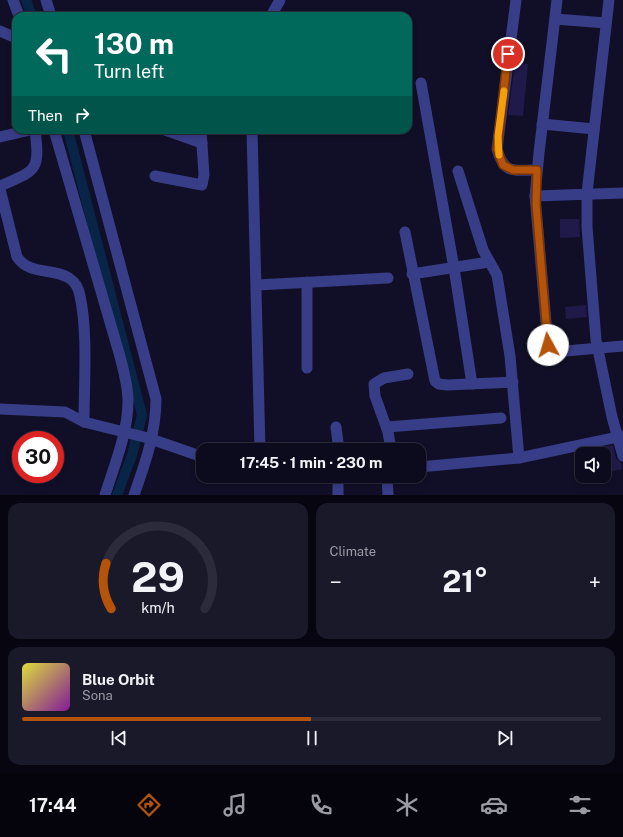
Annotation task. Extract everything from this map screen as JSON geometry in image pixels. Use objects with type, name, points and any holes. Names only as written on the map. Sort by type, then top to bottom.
[{"type":"street","points":[[13,0],[18,12]]},
{"type":"street","points":[[46,0],[50,12]]},
{"type":"street","points":[[273,12],[280,0]]},
{"type":"street","points":[[516,0],[497,149],[503,165],[508,168],[537,170]]},
{"type":"street","points":[[557,0],[535,196],[548,345],[554,352],[623,346]]},
{"type":"street","points":[[609,0],[587,194],[587,227],[594,325],[623,456]]},
{"type":"street","points":[[555,19],[606,22]]},
{"type":"street","points":[[0,31],[12,36]]},
{"type":"street","points":[[421,83],[454,268],[472,384]]},
{"type":"street","points":[[542,124],[594,129]]},
{"type":"street","points":[[0,137],[13,134]]},
{"type":"street","points":[[35,134],[37,151],[36,165],[30,172],[0,187],[16,250],[22,263],[29,268],[64,275],[71,279],[77,287],[80,296],[84,333],[84,422]]},
{"type":"street","points":[[55,134],[125,378],[128,402],[126,433],[105,495]]},
{"type":"street","points":[[85,134],[153,387],[156,408],[150,439],[134,495]]},
{"type":"street","points":[[176,134],[202,143]]},
{"type":"street","points":[[155,176],[202,185],[204,175],[201,134]]},
{"type":"street","points":[[252,134],[260,443]]},
{"type":"street","points":[[458,171],[483,250],[497,275],[513,382],[520,458]]},
{"type":"street","points":[[535,196],[623,193]]},
{"type":"street","points":[[405,232],[412,274],[435,380],[439,384],[447,385],[513,382]]},
{"type":"street","points":[[412,274],[489,262]]},
{"type":"street","points":[[257,285],[388,278]]},
{"type":"street","points":[[307,282],[307,368]]},
{"type":"street","points":[[389,443],[387,427],[375,396],[374,384],[384,378],[408,374]]},
{"type":"street","points":[[0,409],[56,410],[68,413],[84,422],[150,439],[196,455]]},
{"type":"street","points":[[387,427],[501,418]]},
{"type":"street","points":[[336,427],[338,443]]},
{"type":"street","points":[[426,466],[520,458],[620,437]]},
{"type":"street","points":[[338,495],[339,483]]},
{"type":"street","points":[[387,483],[388,495]]},
{"type":"building","points":[[515,63],[528,64],[523,116],[508,115]]},
{"type":"building","points":[[560,219],[579,219],[580,237],[560,238]]},
{"type":"building","points":[[586,305],[587,317],[566,319],[565,307]]},
{"type":"building","points":[[613,445],[616,458],[621,463],[622,469],[611,472],[611,447],[603,447]]},
{"type":"waterway","points":[[26,0],[30,12]]},
{"type":"waterway","points":[[69,134],[142,415],[132,455],[117,495]]},
{"type":"slow traffic","points":[[499,155],[497,149],[498,136],[504,91]]},
{"type":"route","points":[[508,54],[497,149],[503,165],[508,168],[513,170],[537,170],[535,196],[548,345]]}]
